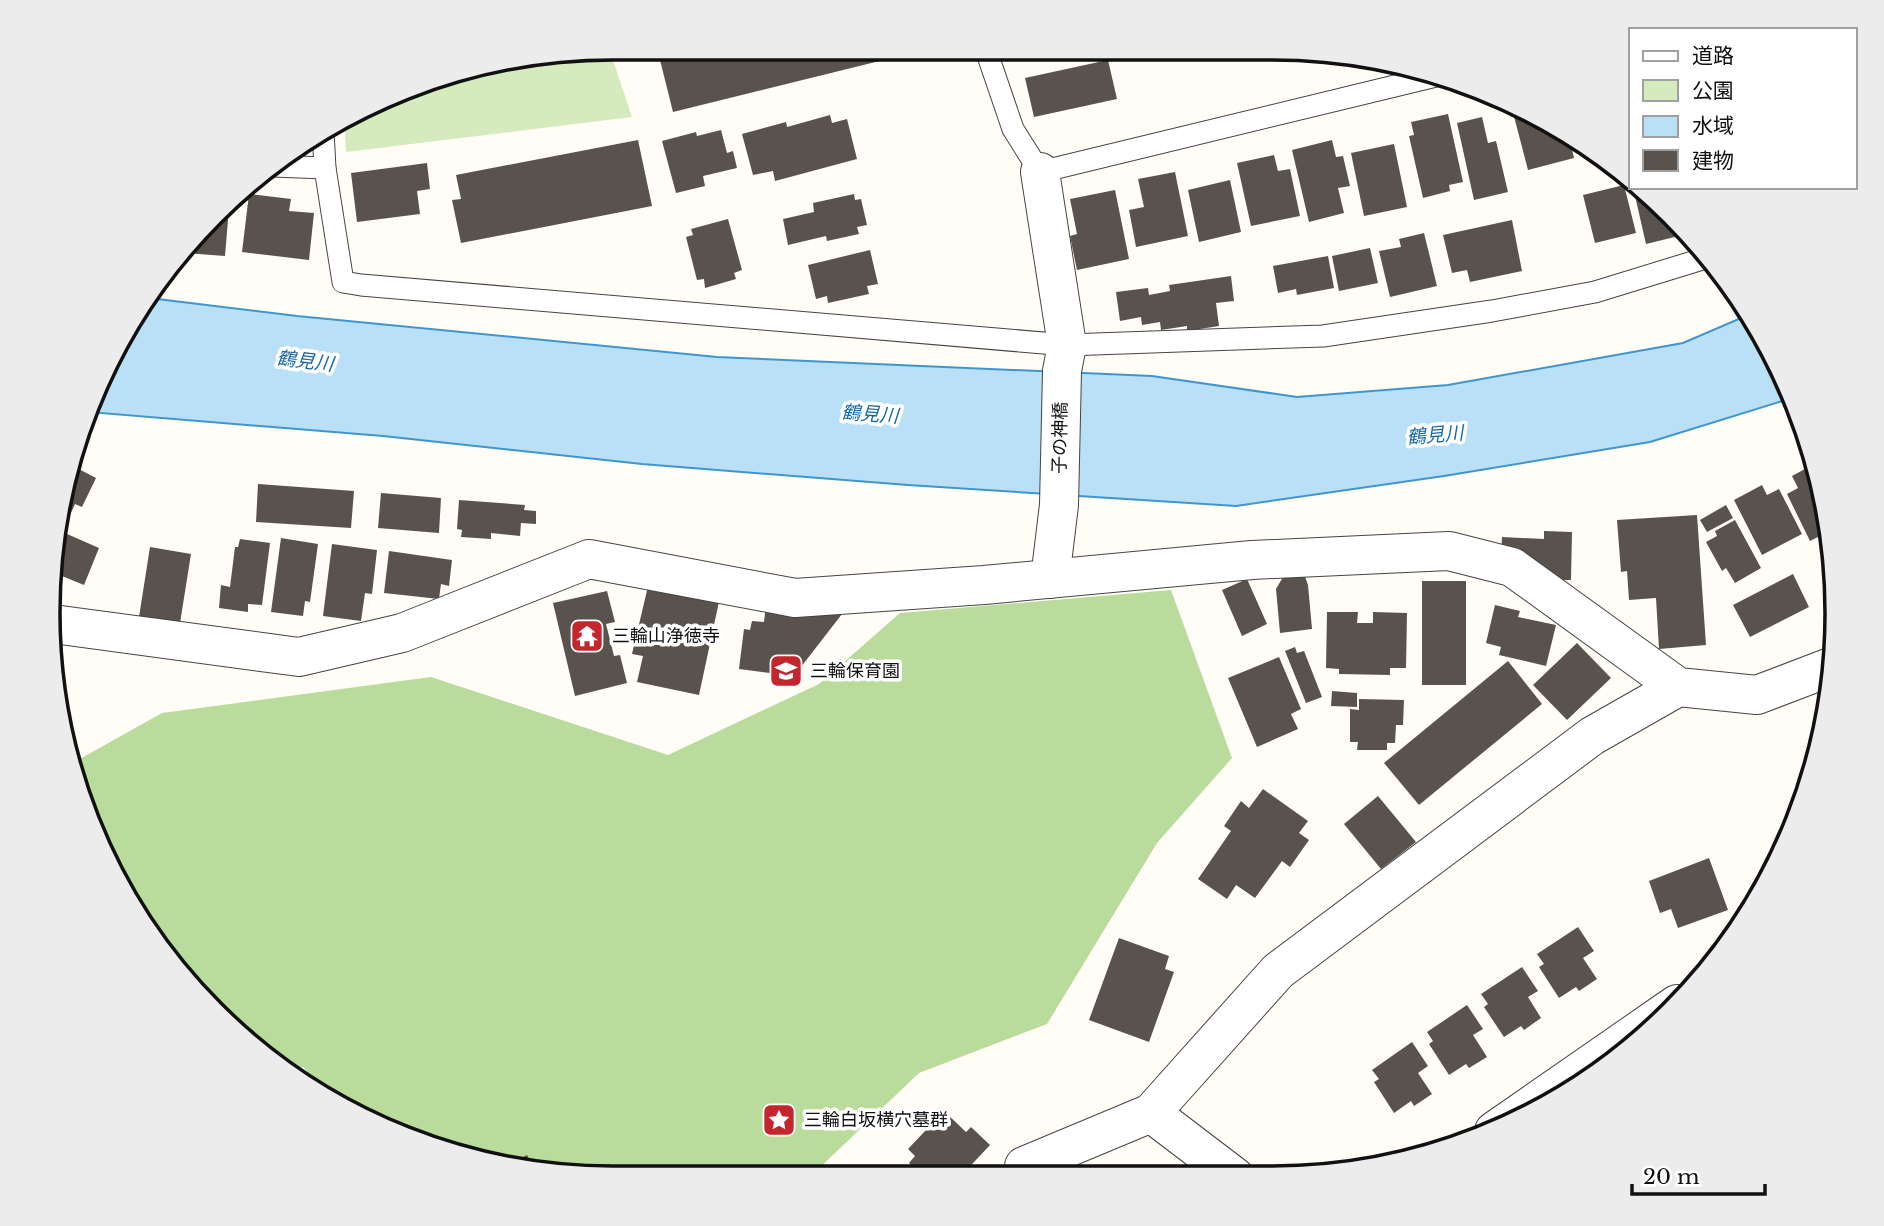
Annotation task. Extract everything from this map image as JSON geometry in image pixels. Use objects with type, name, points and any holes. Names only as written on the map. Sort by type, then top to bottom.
[{"type":"street","name":"子の神橋","points":[[1040,172],[1064,358],[1059,505],[1050,579]]},
{"type":"street","points":[[60,625],[299,657],[402,633],[589,559],[794,598],[1050,579],[1252,560],[1449,551],[1512,567],[1678,687],[1757,695],[1821,670]]},
{"type":"street","points":[[1024,1166],[1151,1113],[1278,971],[1592,736],[1678,687]]},
{"type":"street","points":[[1556,1087],[1615,1046]]},
{"type":"street","points":[[1151,1113],[1221,1166]]},
{"type":"lane","points":[[989,60],[1013,130],[1040,172],[1420,80]]},
{"type":"lane","points":[[324,142],[325,169],[343,282],[1064,358],[1324,336],[1492,311],[1595,292],[1697,261]]},
{"type":"lane","points":[[286,167],[325,169]]},
{"type":"green space","points":[[613,60],[632,117],[346,152],[345,129],[401,102],[470,78],[541,64]]},
{"type":"green space","points":[[1171,590],[1232,758],[1157,843],[1047,1024],[919,1073],[821,1166],[613,1166],[541,1162],[470,1148],[435,1137],[368,1109],[336,1092],[312,1077],[303,1067],[298,1068],[248,1029],[197,978],[174,950],[153,921],[117,858],[102,825],[79,759],[162,713],[431,677],[668,755],[819,684],[900,613]]},
{"type":"water","name":"鶴見川","points":[[157,299],[297,316],[717,357],[1152,376],[1297,397],[1448,385],[1683,343],[1739,319],[1782,401],[1650,442],[1444,476],[1236,506],[908,485],[642,464],[383,436],[97,413],[117,368]]},
{"type":"building","points":[[660,60],[884,60],[673,112]]},
{"type":"building","points":[[1108,60],[1117,99],[1034,117],[1025,78]]},
{"type":"building","points":[[1448,114],[1463,182],[1449,185],[1450,191],[1423,198],[1409,136],[1414,135],[1411,122]]},
{"type":"building","points":[[830,115],[832,123],[847,119],[857,159],[775,181],[773,171],[753,175],[742,134],[786,122],[787,127]]},
{"type":"building","points":[[1514,116],[1572,149],[1574,158],[1528,170]]},
{"type":"building","points":[[1482,117],[1488,143],[1496,141],[1508,192],[1474,200],[1457,123]]},
{"type":"building","points":[[721,130],[727,153],[733,151],[737,168],[703,176],[705,186],[676,193],[662,141],[696,132],[697,136]]},
{"type":"building","points":[[638,140],[652,206],[461,243],[452,200],[461,199],[456,175]]},
{"type":"building","points":[[1332,140],[1336,157],[1343,156],[1350,186],[1338,188],[1344,213],[1309,222],[1292,150]]},
{"type":"building","points":[[1394,144],[1407,207],[1364,216],[1351,153]]},
{"type":"building","points":[[1274,155],[1278,171],[1290,169],[1300,216],[1251,226],[1237,163]]},
{"type":"building","points":[[427,163],[430,189],[417,191],[420,214],[357,222],[351,173]]},
{"type":"building","points":[[1175,172],[1188,236],[1136,247],[1129,210],[1144,207],[1138,179]]},
{"type":"building","points":[[1230,180],[1241,232],[1199,242],[1188,190]]},
{"type":"building","points":[[1622,185],[1636,233],[1595,243],[1583,195]]},
{"type":"building","points":[[1115,190],[1129,259],[1077,270],[1070,236],[1077,234],[1070,199]]},
{"type":"building","points":[[251,194],[291,199],[289,211],[314,213],[309,260],[242,252],[249,196]]},
{"type":"building","points":[[854,194],[855,200],[861,199],[867,225],[857,227],[859,234],[827,241],[826,236],[788,245],[783,219],[814,212],[813,203]]},
{"type":"building","points":[[1635,196],[1676,237],[1646,244]]},
{"type":"building","points":[[228,216],[225,256],[192,254]]},
{"type":"building","points":[[728,219],[742,270],[734,273],[736,279],[705,288],[704,279],[697,280],[686,237],[693,235],[691,229]]},
{"type":"building","points":[[1512,220],[1522,271],[1470,282],[1467,270],[1452,273],[1443,235]]},
{"type":"building","points":[[1424,233],[1437,286],[1390,297],[1379,251],[1401,247],[1399,239]]},
{"type":"building","points":[[1370,248],[1378,283],[1339,291],[1332,256]]},
{"type":"building","points":[[870,250],[878,284],[867,286],[869,294],[828,303],[827,296],[816,299],[808,265]]},
{"type":"building","points":[[1328,256],[1334,288],[1297,295],[1296,289],[1278,293],[1273,266]]},
{"type":"building","points":[[1231,276],[1234,301],[1216,303],[1219,326],[1187,331],[1187,326],[1161,330],[1160,322],[1142,325],[1141,317],[1120,321],[1116,292],[1148,288],[1149,295],[1170,291],[1169,285]]},
{"type":"building","points":[[78,469],[96,478],[82,507],[75,504],[67,521]]},
{"type":"building","points":[[1806,469],[1819,536],[1810,541],[1787,494],[1798,488],[1792,476]]},
{"type":"building","points":[[258,484],[354,491],[351,528],[256,522]]},
{"type":"building","points":[[1762,485],[1767,495],[1779,489],[1802,534],[1762,555],[1734,500]]},
{"type":"building","points":[[381,493],[441,498],[439,533],[378,528]]},
{"type":"building","points":[[459,500],[525,505],[524,510],[536,511],[536,524],[521,523],[520,536],[491,533],[491,539],[461,537],[462,530],[457,529]]},
{"type":"building","points":[[1726,505],[1733,518],[1707,532],[1700,520]]},
{"type":"building","points":[[1697,515],[1706,645],[1659,649],[1656,598],[1629,600],[1627,571],[1621,572],[1617,520]]},
{"type":"building","points":[[1735,520],[1761,568],[1735,583],[1726,568],[1722,571],[1706,542],[1717,536],[1715,531]]},
{"type":"building","points":[[1544,531],[1572,532],[1571,580],[1541,580],[1501,559],[1502,537],[1544,539]]},
{"type":"building","points":[[65,533],[99,548],[84,585],[61,576]]},
{"type":"building","points":[[281,538],[318,544],[310,602],[305,601],[303,616],[271,612]]},
{"type":"building","points":[[240,539],[270,543],[262,605],[248,604],[248,612],[219,608],[221,585],[230,587],[235,547],[238,547]]},
{"type":"building","points":[[332,544],[377,550],[372,594],[365,593],[361,621],[323,616]]},
{"type":"building","points":[[150,547],[191,554],[180,623],[139,617]]},
{"type":"building","points":[[389,551],[452,560],[449,586],[441,584],[439,599],[384,593]]},
{"type":"building","points":[[1304,574],[1308,585],[1312,629],[1280,633],[1276,589],[1283,577]]},
{"type":"building","points":[[1793,574],[1809,607],[1750,637],[1733,605]]},
{"type":"building","points":[[1247,579],[1267,624],[1242,636],[1222,590]]},
{"type":"building","points":[[1422,581],[1466,581],[1466,685],[1422,685]]},
{"type":"building","points":[[649,582],[720,597],[699,695],[637,682],[643,656],[632,654]]},
{"type":"building","points":[[607,591],[615,622],[606,624],[614,656],[620,655],[627,683],[575,696],[553,603]]},
{"type":"building","points":[[766,605],[842,614],[794,676],[739,669],[744,629],[750,630],[752,621],[764,622]]},
{"type":"building","points":[[1495,605],[1520,611],[1518,617],[1556,625],[1546,666],[1499,655],[1501,647],[1486,643]]},
{"type":"building","points":[[1327,612],[1358,612],[1357,623],[1373,623],[1373,612],[1407,613],[1406,668],[1390,668],[1390,675],[1339,674],[1339,669],[1326,668]]},
{"type":"building","points":[[1577,643],[1611,678],[1567,720],[1533,685]]},
{"type":"building","points":[[1295,647],[1297,653],[1304,651],[1322,697],[1306,703],[1285,651]]},
{"type":"building","points":[[1279,657],[1301,709],[1291,714],[1298,729],[1257,747],[1228,678]]},
{"type":"building","points":[[1508,661],[1542,704],[1419,805],[1384,763]]},
{"type":"building","points":[[1332,691],[1357,693],[1357,707],[1331,706]]},
{"type":"building","points":[[1359,699],[1404,700],[1403,725],[1396,725],[1395,743],[1387,743],[1387,750],[1357,750],[1358,742],[1350,742],[1350,709],[1359,710]]},
{"type":"building","points":[[1263,789],[1308,821],[1299,833],[1309,840],[1290,867],[1282,861],[1255,898],[1236,885],[1227,899],[1198,879],[1231,831],[1224,826],[1241,801],[1249,808]]},
{"type":"building","points":[[1378,796],[1416,842],[1381,869],[1344,824]]},
{"type":"building","points":[[1709,858],[1728,910],[1678,928],[1671,909],[1660,913],[1649,881]]},
{"type":"building","points":[[1578,927],[1594,951],[1583,958],[1597,979],[1579,991],[1576,987],[1559,998],[1539,967],[1544,964],[1537,954]]},
{"type":"building","points":[[1119,938],[1169,956],[1165,969],[1174,972],[1149,1042],[1089,1020]]},
{"type":"building","points":[[1522,967],[1538,991],[1528,997],[1541,1018],[1524,1030],[1521,1026],[1504,1037],[1484,1007],[1488,1004],[1481,994]]},
{"type":"building","points":[[1467,1005],[1483,1029],[1473,1035],[1487,1057],[1469,1068],[1466,1064],[1449,1075],[1429,1044],[1433,1041],[1427,1032]]},
{"type":"building","points":[[1412,1042],[1428,1066],[1418,1073],[1432,1094],[1414,1106],[1411,1101],[1394,1113],[1374,1082],[1379,1079],[1372,1070]]},
{"type":"building","points":[[944,1111],[966,1132],[971,1127],[990,1145],[970,1166],[912,1166],[909,1163],[915,1156],[908,1149]]},
{"type":"place","name":"三輪山浄徳寺","points":[[587,636]]},
{"type":"place","name":"三輪保育園","points":[[786,671]]},
{"type":"place","name":"三輪白坂横穴墓群","points":[[779,1120]]}]
